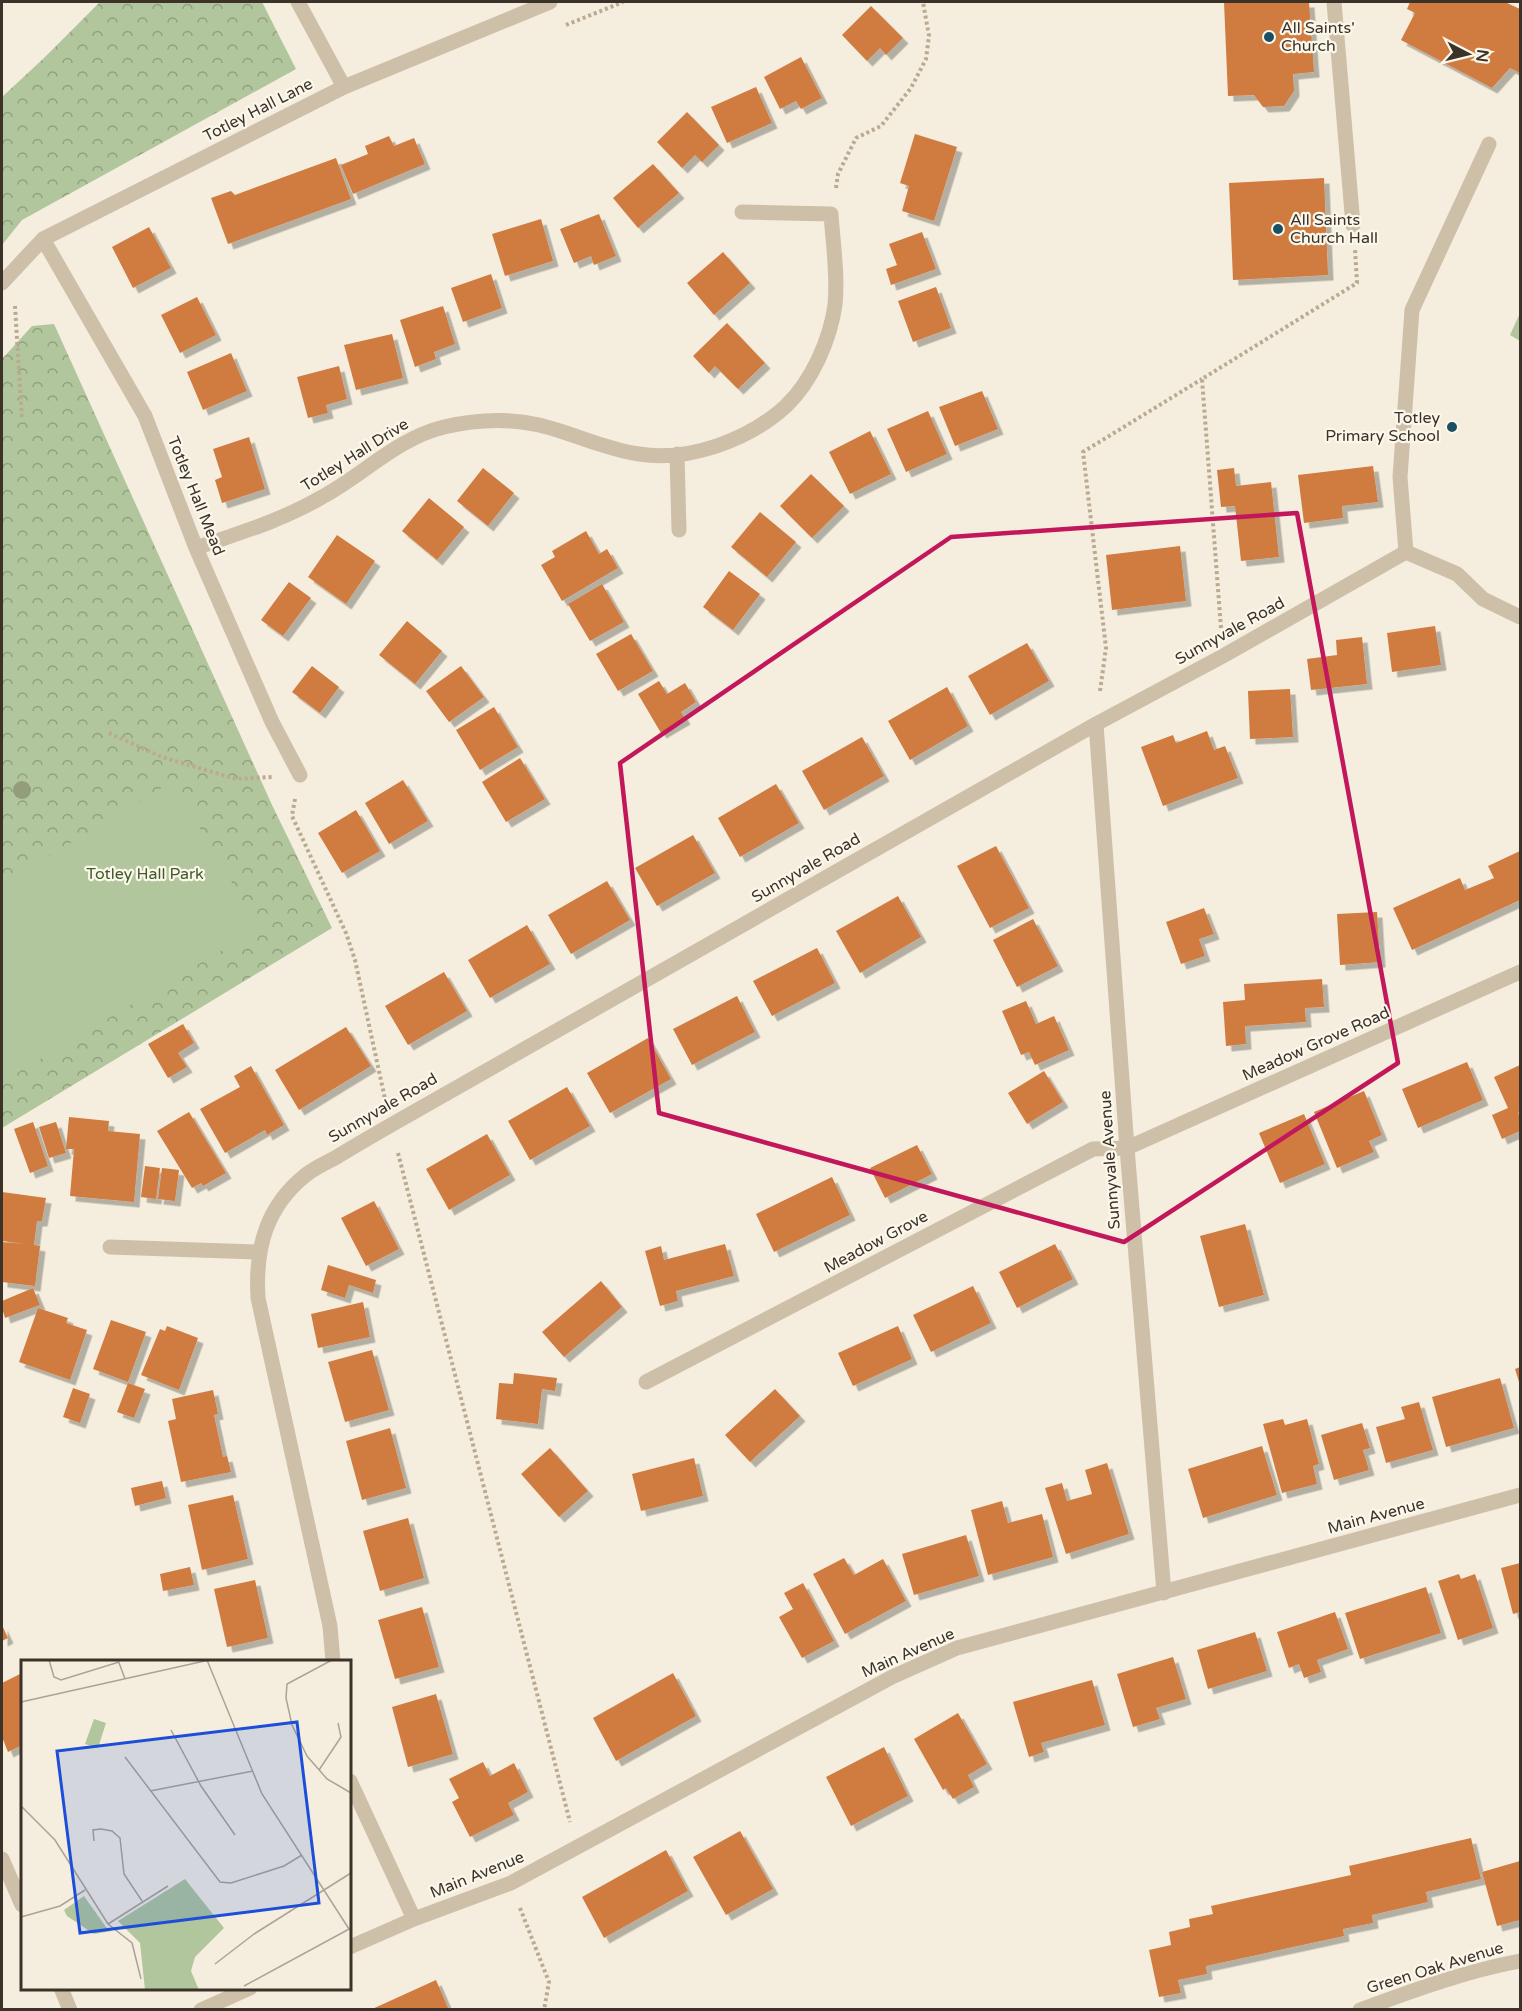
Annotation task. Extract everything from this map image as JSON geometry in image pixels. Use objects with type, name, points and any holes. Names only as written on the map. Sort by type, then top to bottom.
[{"type":"street","points":[[298,2],[344,87]]},
{"type":"street","name":"Totley Hall Lane","points":[[7,277],[43,239],[344,87],[550,2]]},
{"type":"street","points":[[1334,2],[1353,225]]},
{"type":"street","points":[[1489,144],[1412,310],[1400,477],[1407,552],[1457,574],[1483,599],[1521,617]]},
{"type":"street","points":[[742,212],[831,214]]},
{"type":"street","name":"Totley Hall Drive","points":[[196,548],[290,514],[324,496],[397,448],[421,435],[443,427],[476,422],[539,425],[612,449],[642,454],[677,454],[724,443],[745,433],[785,406],[798,392],[820,355],[834,305],[835,280],[831,214]]},
{"type":"street","name":"Totley Hall Mead","points":[[43,239],[145,416],[196,548],[272,722],[300,775]]},
{"type":"street","points":[[677,454],[679,530]]},
{"type":"street","name":"Sunnyvale Road","points":[[333,1660],[330,1626],[258,1298],[256,1274],[258,1252],[276,1208],[307,1174],[1096,724],[1223,656],[1407,552]]},
{"type":"street","name":"Sunnyvale Avenue","points":[[1096,724],[1127,1148],[1164,1593]]},
{"type":"street","name":"Meadow Grove Road","points":[[1127,1148],[1521,972]]},
{"type":"street","name":"Meadow Grove","points":[[646,1382],[1093,1149],[1127,1148]]},
{"type":"street","points":[[110,1247],[258,1252]]},
{"type":"street","name":"Main Avenue","points":[[351,1947],[414,1919],[511,1883],[892,1677],[957,1648],[1521,1495]]},
{"type":"street","points":[[351,1782],[414,1919]]},
{"type":"street","points":[[2,1859],[21,1903]]},
{"type":"street","name":"Green Oak Avenue","points":[[1360,2010],[1411,1991],[1499,1965],[1521,1961]]},
{"type":"street","points":[[61,1990],[70,2010]]},
{"type":"street","points":[[201,2010],[248,1990]]},
{"type":"path","points":[[831,214],[838,174],[856,138],[881,126],[910,87],[926,59],[929,36],[923,2]]},
{"type":"path","points":[[1096,724],[1106,648],[1083,452],[1358,284],[1353,225]]},
{"type":"path","points":[[7,277],[22,419]]},
{"type":"path","points":[[1202,379],[1223,656]]},
{"type":"path","points":[[109,733],[162,757],[236,779],[300,775],[292,816],[346,933],[355,960],[390,1125],[576,1849]]},
{"type":"path","points":[[511,1883],[549,1982],[544,2010]]},
{"type":"highlighted area","points":[[1297,513],[1398,1063],[1124,1242],[659,1113],[620,763],[951,537]]},
{"type":"green space","points":[[100,2],[262,2],[296,69],[22,220],[2,245],[2,97]]},
{"type":"green space","points":[[1520,313],[1520,341],[1510,335]]},
{"type":"green space","name":"Totley Hall Park","points":[[54,324],[272,805],[332,928],[2,1128],[2,359],[32,326]]},
{"type":"green space","points":[[172,782],[259,928],[2,1082],[2,884]]},
{"type":"building","name":"All Saints' Church","points":[[1224,2],[1309,2],[1314,72],[1293,74],[1294,91],[1284,106],[1263,107],[1254,95],[1228,96]]},
{"type":"building","points":[[1410,2],[1505,2],[1520,9],[1520,73],[1510,68],[1492,88],[1401,40],[1415,13],[1407,9]]},
{"type":"building","points":[[871,6],[903,38],[886,55],[880,48],[867,61],[842,35]]},
{"type":"building","points":[[801,57],[822,98],[801,109],[796,101],[780,109],[764,77]]},
{"type":"building","points":[[756,87],[772,123],[727,143],[711,107]]},
{"type":"building","points":[[687,112],[719,145],[702,162],[695,155],[682,168],[657,142]]},
{"type":"building","points":[[915,134],[957,147],[934,221],[902,211],[909,186],[900,183]]},
{"type":"building","points":[[389,136],[394,146],[414,138],[425,164],[353,194],[341,165],[368,154],[365,146]]},
{"type":"building","points":[[336,158],[351,199],[228,244],[211,198],[231,191],[235,195]]},
{"type":"building","points":[[653,164],[679,193],[638,228],[613,198]]},
{"type":"building","name":"All Saints Church Hall","points":[[1324,178],[1328,275],[1233,280],[1229,183]]},
{"type":"building","points":[[599,214],[616,256],[594,265],[591,256],[574,263],[560,229]]},
{"type":"building","points":[[541,219],[553,261],[505,276],[492,234]]},
{"type":"building","points":[[149,227],[171,268],[133,288],[112,247]]},
{"type":"building","points":[[922,232],[936,269],[891,285],[886,269],[897,265],[889,244]]},
{"type":"building","points":[[723,252],[750,283],[714,315],[687,283]]},
{"type":"building","points":[[491,274],[502,308],[463,322],[451,288]]},
{"type":"building","points":[[936,287],[951,328],[913,342],[898,301]]},
{"type":"building","points":[[197,297],[216,335],[180,353],[161,315]]},
{"type":"building","points":[[443,306],[455,344],[434,352],[436,359],[415,367],[400,320]]},
{"type":"building","points":[[727,323],[765,363],[738,389],[715,366],[709,373],[693,356]]},
{"type":"building","points":[[392,334],[403,378],[356,390],[344,345]]},
{"type":"building","points":[[231,353],[247,391],[203,410],[187,372]]},
{"type":"building","points":[[339,366],[347,399],[326,405],[328,413],[308,418],[297,377]]},
{"type":"building","points":[[982,391],[998,429],[955,446],[939,407]]},
{"type":"building","points":[[928,411],[947,454],[906,472],[887,429]]},
{"type":"building","points":[[870,431],[891,474],[850,494],[829,452]]},
{"type":"building","points":[[249,437],[265,489],[222,503],[215,480],[222,477],[213,449]]},
{"type":"building","points":[[1373,466],[1378,502],[1342,506],[1343,518],[1304,523],[1298,475]]},
{"type":"building","points":[[483,468],[514,493],[488,526],[457,501]]},
{"type":"building","points":[[1234,468],[1236,486],[1271,482],[1279,557],[1241,561],[1235,506],[1221,507],[1217,470]]},
{"type":"building","points":[[811,474],[844,506],[812,538],[780,506]]},
{"type":"building","points":[[429,498],[464,527],[437,560],[402,531]]},
{"type":"building","points":[[760,512],[796,542],[767,577],[731,547]]},
{"type":"building","points":[[586,531],[599,554],[607,549],[618,568],[562,601],[541,565],[555,557],[552,551]]},
{"type":"building","points":[[337,535],[375,561],[346,604],[308,577]]},
{"type":"building","points":[[1180,546],[1186,601],[1112,610],[1106,555]]},
{"type":"building","points":[[729,571],[760,594],[733,630],[703,607]]},
{"type":"building","points":[[289,582],[311,598],[283,636],[261,620]]},
{"type":"building","points":[[602,584],[624,622],[590,641],[568,604]]},
{"type":"building","points":[[407,621],[442,651],[415,684],[379,655]]},
{"type":"building","points":[[1435,626],[1441,665],[1392,672],[1387,633]]},
{"type":"building","points":[[631,634],[653,671],[618,691],[596,654]]},
{"type":"building","points":[[1362,637],[1367,684],[1311,690],[1307,659],[1337,655],[1336,640]]},
{"type":"building","points":[[1027,643],[1049,681],[990,715],[968,676]]},
{"type":"building","points":[[312,666],[339,687],[320,713],[292,692]]},
{"type":"building","points":[[461,666],[484,697],[449,722],[426,691]]},
{"type":"building","points":[[659,681],[667,694],[685,683],[696,702],[681,712],[685,719],[661,733],[638,694]]},
{"type":"building","points":[[947,687],[968,726],[910,760],[888,721]]},
{"type":"building","points":[[1290,689],[1293,737],[1250,739],[1248,691]]},
{"type":"building","points":[[494,707],[518,747],[480,770],[456,730]]},
{"type":"building","points":[[1207,731],[1214,750],[1225,746],[1238,778],[1163,806],[1141,747],[1173,735],[1176,743]]},
{"type":"building","points":[[862,737],[884,776],[824,810],[802,771]]},
{"type":"building","points":[[520,758],[545,799],[506,822],[482,782]]},
{"type":"building","points":[[403,780],[428,821],[389,844],[365,803]]},
{"type":"building","points":[[776,784],[799,823],[740,857],[718,818]]},
{"type":"building","points":[[356,810],[380,851],[342,873],[318,833]]},
{"type":"building","points":[[693,835],[715,873],[657,906],[635,868]]},
{"type":"building","points":[[996,846],[1029,908],[990,928],[957,866]]},
{"type":"building","points":[[1520,851],[1520,900],[1412,950],[1393,908],[1460,878],[1465,890],[1494,878],[1488,866]]},
{"type":"building","points":[[607,881],[630,920],[571,954],[548,915]]},
{"type":"building","points":[[898,896],[921,937],[860,973],[836,931]]},
{"type":"building","points":[[1204,908],[1214,934],[1199,939],[1205,956],[1181,964],[1166,922]]},
{"type":"building","points":[[1377,912],[1380,962],[1340,965],[1337,914]]},
{"type":"building","points":[[1033,919],[1058,966],[1017,987],[993,940]]},
{"type":"building","points":[[527,925],[550,964],[490,998],[468,960]]},
{"type":"building","points":[[817,948],[835,983],[772,1016],[753,981]]},
{"type":"building","points":[[444,972],[467,1011],[408,1045],[385,1006]]},
{"type":"building","points":[[1322,979],[1324,1007],[1305,1008],[1306,1022],[1245,1026],[1246,1044],[1226,1046],[1223,1002],[1245,1000],[1244,984]]},
{"type":"building","points":[[737,996],[755,1032],[692,1065],[673,1029]]},
{"type":"building","points":[[1026,1001],[1036,1024],[1054,1016],[1069,1050],[1035,1065],[1029,1052],[1021,1055],[1002,1011]]},
{"type":"building","points":[[183,1024],[194,1043],[178,1053],[187,1067],[168,1078],[148,1044]]},
{"type":"building","points":[[346,1027],[371,1066],[299,1110],[275,1070]]},
{"type":"building","points":[[648,1038],[671,1079],[610,1113],[587,1073]]},
{"type":"building","points":[[1467,1062],[1483,1100],[1418,1128],[1402,1089]]},
{"type":"building","points":[[1520,1065],[1520,1111],[1518,1112],[1520,1131],[1502,1139],[1492,1115],[1508,1108],[1494,1077]]},
{"type":"building","points":[[251,1066],[284,1125],[267,1135],[265,1130],[225,1153],[200,1109],[240,1087],[234,1076]]},
{"type":"building","points":[[1044,1071],[1063,1102],[1027,1124],[1008,1093]]},
{"type":"building","points":[[567,1087],[590,1126],[530,1160],[508,1121]]},
{"type":"building","points":[[1364,1091],[1382,1135],[1369,1141],[1374,1152],[1337,1168],[1314,1112]]},
{"type":"building","points":[[189,1112],[226,1173],[203,1186],[201,1183],[192,1188],[157,1131]]},
{"type":"building","points":[[1304,1114],[1325,1164],[1280,1183],[1259,1133]]},
{"type":"building","points":[[69,1117],[109,1121],[108,1131],[140,1134],[134,1202],[70,1196],[74,1149],[66,1149]]},
{"type":"building","points":[[33,1122],[48,1166],[30,1173],[14,1129]]},
{"type":"building","points":[[56,1122],[66,1153],[49,1158],[39,1127]]},
{"type":"building","points":[[487,1134],[510,1175],[449,1210],[426,1169]]},
{"type":"building","points":[[917,1145],[932,1174],[885,1198],[870,1168]]},
{"type":"building","points":[[145,1166],[160,1168],[156,1199],[141,1197]]},
{"type":"building","points":[[162,1168],[179,1170],[175,1201],[158,1199]]},
{"type":"building","points":[[832,1177],[850,1215],[774,1252],[756,1214]]},
{"type":"building","points":[[2,1192],[46,1198],[42,1221],[37,1221],[34,1245],[40,1246],[35,1286],[2,1282],[2,1242],[26,1244],[2,1241]]},
{"type":"building","points":[[374,1201],[399,1249],[366,1266],[341,1218]]},
{"type":"building","points":[[1245,1224],[1264,1295],[1219,1307],[1200,1236]]},
{"type":"building","points":[[725,1244],[734,1276],[676,1291],[678,1301],[660,1306],[645,1251],[661,1246],[664,1260]]},
{"type":"building","points":[[1055,1244],[1073,1279],[1017,1308],[999,1272]]},
{"type":"building","points":[[328,1265],[376,1280],[373,1293],[349,1285],[345,1298],[321,1290]]},
{"type":"building","points":[[601,1281],[622,1307],[564,1357],[542,1332]]},
{"type":"building","points":[[973,1286],[991,1323],[931,1352],[913,1315]]},
{"type":"building","points":[[33,1288],[40,1305],[5,1318],[2,1301]]},
{"type":"building","points":[[363,1302],[370,1337],[318,1348],[311,1314]]},
{"type":"building","points":[[38,1308],[68,1318],[66,1323],[87,1330],[70,1380],[19,1362]]},
{"type":"building","points":[[111,1320],[146,1332],[128,1382],[93,1369]]},
{"type":"building","points":[[167,1326],[198,1338],[179,1390],[141,1375],[160,1329],[165,1331]]},
{"type":"building","points":[[898,1326],[912,1359],[853,1386],[838,1353]]},
{"type":"building","points":[[372,1350],[389,1410],[345,1422],[328,1362]]},
{"type":"building","points":[[1520,1367],[1520,1385],[1515,1369]]},
{"type":"building","points":[[514,1373],[557,1378],[555,1391],[542,1389],[538,1424],[496,1419],[499,1383],[513,1384]]},
{"type":"building","points":[[1500,1378],[1514,1428],[1446,1447],[1432,1397]]},
{"type":"building","points":[[128,1383],[145,1389],[134,1418],[117,1412]]},
{"type":"building","points":[[73,1388],[90,1394],[80,1423],[63,1417]]},
{"type":"building","points":[[775,1389],[800,1416],[750,1462],[725,1435]]},
{"type":"building","points":[[213,1390],[218,1414],[214,1415],[223,1457],[227,1456],[231,1472],[181,1482],[168,1421],[176,1419],[172,1399]]},
{"type":"building","points":[[1419,1402],[1433,1450],[1386,1463],[1376,1427],[1405,1419],[1401,1407]]},
{"type":"building","points":[[1283,1419],[1285,1425],[1307,1419],[1319,1464],[1313,1466],[1317,1484],[1282,1493],[1263,1424]]},
{"type":"building","points":[[1362,1423],[1370,1448],[1363,1450],[1369,1470],[1334,1480],[1321,1435]]},
{"type":"building","points":[[390,1428],[406,1488],[362,1500],[346,1441]]},
{"type":"building","points":[[1262,1446],[1277,1495],[1203,1518],[1188,1469]]},
{"type":"building","points":[[550,1448],[588,1491],[559,1517],[521,1474]]},
{"type":"building","points":[[694,1458],[703,1496],[641,1511],[632,1474]]},
{"type":"building","points":[[1107,1463],[1129,1534],[1066,1554],[1045,1488],[1062,1483],[1067,1501],[1092,1494],[1085,1470]]},
{"type":"building","points":[[162,1481],[166,1498],[135,1506],[131,1488]]},
{"type":"building","points":[[233,1495],[248,1559],[202,1570],[188,1505]]},
{"type":"building","points":[[1002,1501],[1008,1523],[1042,1514],[1053,1557],[988,1575],[971,1510]]},
{"type":"building","points":[[408,1518],[424,1578],[380,1591],[363,1531]]},
{"type":"building","points":[[966,1535],[979,1576],[914,1595],[902,1554]]},
{"type":"building","points":[[844,1558],[854,1575],[883,1559],[906,1601],[845,1634],[813,1574]]},
{"type":"building","points":[[1520,1563],[1520,1612],[1513,1614],[1501,1568]]},
{"type":"building","points":[[190,1567],[194,1585],[163,1591],[160,1574]]},
{"type":"building","points":[[1459,1574],[1461,1579],[1475,1574],[1493,1628],[1458,1640],[1438,1581]]},
{"type":"building","points":[[255,1580],[268,1638],[227,1647],[214,1589]]},
{"type":"building","points":[[803,1583],[834,1641],[802,1658],[779,1617],[793,1609],[784,1593]]},
{"type":"building","points":[[1426,1587],[1441,1633],[1360,1659],[1345,1613]]},
{"type":"building","points":[[422,1607],[439,1667],[395,1679],[378,1620]]},
{"type":"building","points":[[1335,1612],[1348,1649],[1317,1660],[1321,1672],[1304,1678],[1299,1664],[1289,1668],[1277,1632]]},
{"type":"building","points":[[2,1625],[8,1638],[2,1641]]},
{"type":"building","points":[[1255,1632],[1267,1671],[1208,1689],[1197,1650]]},
{"type":"building","points":[[1173,1657],[1186,1699],[1156,1708],[1160,1719],[1133,1727],[1117,1674]]},
{"type":"building","points":[[673,1673],[696,1716],[616,1761],[593,1718]]},
{"type":"building","points":[[21,1674],[21,1746],[8,1752],[2,1737],[2,1683]]},
{"type":"building","points":[[1092,1680],[1105,1725],[1041,1743],[1044,1752],[1029,1757],[1013,1702]]},
{"type":"building","points":[[436,1694],[453,1754],[408,1767],[392,1707]]},
{"type":"building","points":[[958,1713],[987,1764],[968,1775],[974,1787],[953,1799],[946,1788],[943,1790],[914,1739]]},
{"type":"building","points":[[884,1747],[908,1796],[851,1826],[826,1777]]},
{"type":"building","points":[[483,1762],[490,1776],[514,1763],[528,1792],[508,1803],[514,1815],[470,1837],[452,1802],[459,1798],[449,1779]]},
{"type":"building","points":[[740,1831],[773,1889],[726,1915],[693,1857]]},
{"type":"building","points":[[1471,1838],[1481,1879],[1426,1892],[1428,1902],[1372,1915],[1373,1923],[1343,1929],[1344,1936],[1206,1966],[1207,1974],[1178,1980],[1181,1993],[1159,1997],[1149,1950],[1171,1945],[1169,1932],[1190,1927],[1189,1919],[1213,1914],[1211,1906],[1351,1875],[1349,1866]]},
{"type":"building","points":[[666,1850],[688,1891],[604,1938],[582,1897]]},
{"type":"building","points":[[1520,1861],[1520,1920],[1497,1926],[1482,1872]]},
{"type":"building","points":[[436,1980],[449,2010],[370,2010]]},
{"type":"place","name":"All Saints' Church","points":[[1269,37]]},
{"type":"place","name":"All Saints Church Hall","points":[[1278,229]]},
{"type":"place","name":"Totley Primary School","points":[[1452,427]]}]
